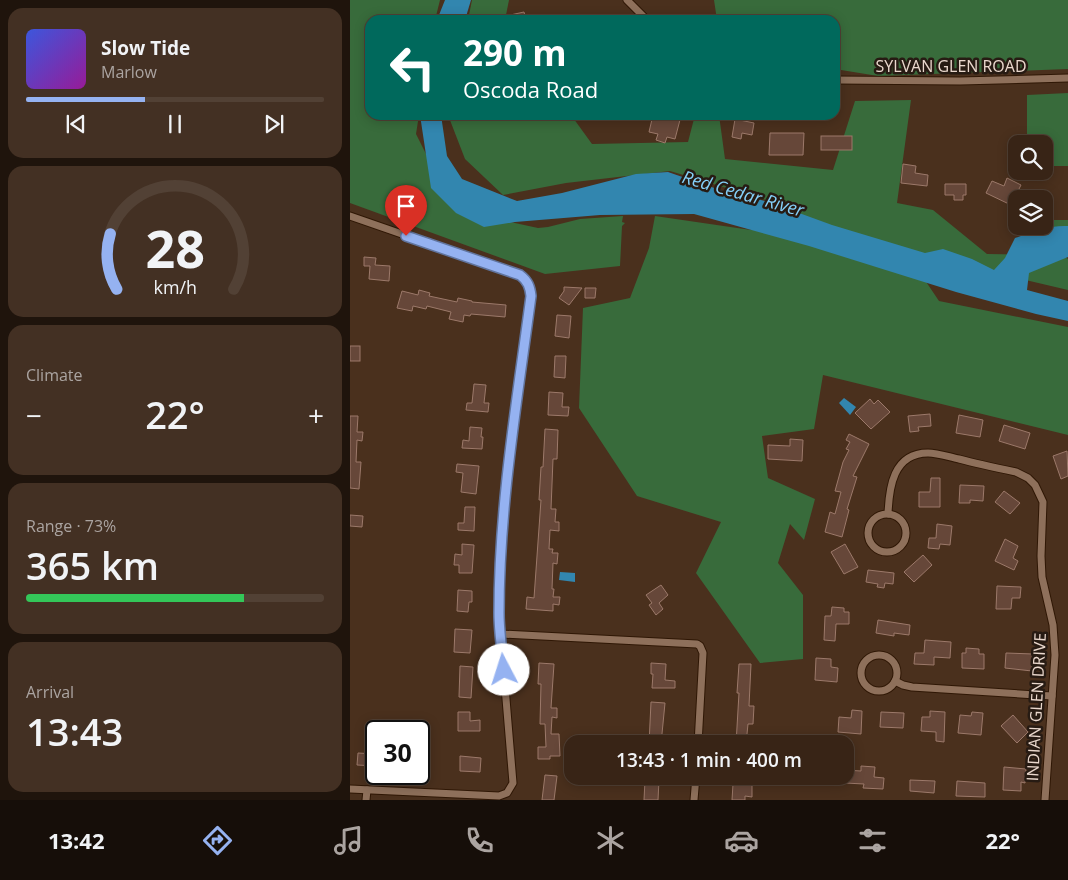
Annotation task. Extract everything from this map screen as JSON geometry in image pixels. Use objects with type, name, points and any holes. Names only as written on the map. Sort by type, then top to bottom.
[{"type":"street","points":[[627,0],[642,15]]},
{"type":"street","name":"SYLVAN GLEN ROAD","points":[[840,80],[960,81],[1068,78]]},
{"type":"street","points":[[350,216],[520,275],[528,282],[531,296],[515,411],[503,525],[499,615],[513,783],[510,790],[499,796],[350,789]]},
{"type":"street","name":"INDIAN GLEN DRIVE","points":[[888,514],[888,495],[893,476],[904,462],[923,454],[938,454],[1016,472],[1028,478],[1035,485],[1043,502],[1042,577],[1054,638],[1045,800]]},
{"type":"street","points":[[888,514],[901,520],[906,534],[900,548],[891,552],[876,549],[872,546],[868,532],[870,523],[874,519],[888,514]]},
{"type":"street","points":[[501,634],[690,642],[700,646],[703,656],[699,735]]},
{"type":"street","points":[[871,656],[885,656],[895,665],[897,673],[895,681],[884,690],[870,689],[862,679],[862,666],[871,656]]},
{"type":"street","points":[[895,681],[912,687],[1052,696]]},
{"type":"street","points":[[694,800],[695,785]]},
{"type":"street","points":[[366,790],[366,800]]},
{"type":"green space","points":[[350,0],[440,0],[436,15],[365,15],[365,120],[418,120],[416,134],[454,210],[538,228],[580,219],[623,216],[622,222],[625,223],[622,226],[620,266],[545,274],[350,203]]},
{"type":"green space","points":[[472,0],[509,0],[506,15],[469,15]]},
{"type":"green space","points":[[714,0],[1068,0],[1068,69],[878,76],[840,70],[840,15],[716,15]]},
{"type":"green space","points":[[1068,93],[1068,166],[1053,166],[1053,135],[1027,135],[1027,95]]},
{"type":"green space","points":[[911,100],[897,203],[933,210],[987,254],[1062,255],[1068,259],[1068,290],[906,252],[939,301],[1068,327],[1068,435],[823,375],[814,429],[762,436],[768,478],[815,499],[804,540],[790,524],[778,563],[803,595],[803,659],[760,663],[696,573],[721,522],[637,496],[579,408],[583,308],[630,298],[649,248],[655,216],[751,230],[793,208],[670,171],[566,183],[503,195],[465,159],[450,120],[575,120],[592,144],[688,142],[694,120],[720,120],[725,159],[833,170],[855,101]]},
{"type":"green space","points":[[1053,220],[1068,220],[1068,234],[1053,233]]},
{"type":"water","points":[[445,0],[471,0],[466,15],[439,15]]},
{"type":"water","points":[[421,120],[442,120],[447,156],[462,179],[517,201],[562,193],[636,174],[668,172],[723,191],[769,202],[832,225],[925,253],[943,249],[972,259],[994,270],[1005,258],[1015,238],[1023,235],[1053,235],[1053,227],[1068,226],[1068,257],[1029,273],[1027,290],[1068,301],[1068,321],[956,292],[809,246],[694,214],[600,215],[515,222],[484,227],[456,213],[431,188]]},
{"type":"water","points":[[844,398],[856,407],[850,415],[839,403]]},
{"type":"water","points":[[560,572],[575,573],[575,582],[559,580]]},
{"type":"building","points":[[524,12],[525,15],[510,15]]},
{"type":"building","points":[[652,120],[680,120],[675,139],[667,137],[665,143],[656,140],[658,134],[649,132]]},
{"type":"building","points":[[735,120],[754,123],[752,135],[742,133],[741,139],[732,137]]},
{"type":"building","points":[[770,133],[804,133],[803,155],[769,155]]},
{"type":"building","points":[[821,136],[852,136],[852,150],[821,150]]},
{"type":"building","points":[[903,164],[916,166],[915,173],[928,175],[927,186],[901,183]]},
{"type":"building","points":[[1007,178],[1021,185],[1018,190],[1008,190],[1008,204],[986,193],[992,181],[1004,186]]},
{"type":"building","points":[[945,184],[966,184],[966,195],[963,195],[963,200],[954,200],[954,195],[945,195]]},
{"type":"building","points":[[364,257],[376,258],[375,265],[390,266],[389,281],[369,279],[370,266],[364,266]]},
{"type":"building","points":[[564,287],[582,288],[569,305],[559,298],[564,291]]},
{"type":"building","points":[[585,288],[596,288],[595,298],[585,298]]},
{"type":"building","points":[[419,290],[430,293],[429,296],[457,302],[458,298],[472,302],[506,305],[505,317],[471,314],[470,316],[464,315],[463,322],[449,319],[451,312],[427,306],[426,309],[413,306],[412,311],[397,308],[402,291],[418,295]]},
{"type":"building","points":[[557,315],[571,316],[569,338],[555,336]]},
{"type":"building","points":[[350,346],[360,346],[360,361],[350,361]]},
{"type":"building","points":[[555,356],[566,356],[565,378],[554,377]]},
{"type":"building","points":[[474,384],[486,385],[484,403],[489,403],[488,412],[466,410],[467,403],[472,403]]},
{"type":"building","points":[[549,392],[563,393],[562,407],[569,407],[568,416],[548,415]]},
{"type":"building","points":[[870,399],[874,404],[878,400],[890,412],[871,429],[855,413]]},
{"type":"building","points":[[930,414],[931,426],[918,427],[919,431],[910,432],[908,416]]},
{"type":"building","points":[[959,415],[983,420],[980,437],[956,433]]},
{"type":"building","points":[[350,416],[358,416],[357,432],[363,432],[362,441],[357,440],[356,462],[361,462],[359,489],[350,488]]},
{"type":"building","points":[[1004,425],[1030,433],[1025,449],[999,441]]},
{"type":"building","points":[[470,427],[482,428],[482,449],[462,448],[463,440],[469,441]]},
{"type":"building","points":[[545,429],[558,430],[557,459],[553,459],[551,509],[556,509],[555,522],[559,522],[559,531],[550,530],[549,549],[553,549],[552,553],[558,553],[557,564],[553,563],[552,589],[554,589],[553,597],[560,597],[559,605],[553,604],[553,611],[526,609],[527,597],[534,598],[541,500],[539,500],[541,467],[543,467]]},
{"type":"building","points":[[849,434],[869,444],[853,476],[857,477],[847,509],[849,510],[842,537],[825,532],[830,512],[835,514],[841,492],[835,491],[843,462],[849,450],[846,449],[850,442],[846,440]]},
{"type":"building","points":[[790,439],[803,440],[802,461],[768,459],[768,445],[790,446]]},
{"type":"building","points":[[1067,451],[1068,476],[1061,479],[1053,456]]},
{"type":"building","points":[[457,464],[479,466],[476,494],[461,492],[463,473],[456,472]]},
{"type":"building","points":[[931,478],[940,478],[940,507],[919,507],[919,492],[930,492]]},
{"type":"building","points":[[960,485],[984,486],[983,501],[970,500],[970,503],[959,503]]},
{"type":"building","points":[[1004,491],[1020,503],[1010,514],[995,502]]},
{"type":"building","points":[[465,507],[475,507],[474,531],[458,530],[458,523],[464,523]]},
{"type":"building","points":[[350,515],[363,516],[362,527],[350,526]]},
{"type":"building","points":[[937,524],[952,526],[950,545],[940,544],[939,549],[928,548],[929,538],[936,538]]},
{"type":"building","points":[[1005,539],[1018,546],[1013,558],[1018,561],[1014,570],[995,561]]},
{"type":"building","points":[[462,544],[474,545],[472,573],[459,573],[459,565],[454,565],[455,554],[462,555]]},
{"type":"building","points":[[845,544],[858,567],[844,574],[831,552]]},
{"type":"building","points":[[923,555],[932,565],[914,582],[904,572]]},
{"type":"building","points":[[868,570],[894,573],[893,584],[885,583],[884,588],[877,587],[878,584],[866,582]]},
{"type":"building","points":[[661,585],[668,595],[659,603],[663,609],[656,615],[649,605],[652,603],[646,595]]},
{"type":"building","points":[[997,586],[1021,587],[1020,598],[1012,598],[1011,609],[996,609]]},
{"type":"building","points":[[458,590],[472,591],[472,602],[469,602],[468,612],[457,611]]},
{"type":"building","points":[[832,607],[844,608],[844,612],[849,612],[849,624],[836,624],[835,641],[824,640],[825,616],[831,616]]},
{"type":"building","points":[[878,620],[910,625],[909,635],[894,633],[894,636],[876,633]]},
{"type":"building","points":[[455,629],[472,630],[470,653],[454,652]]},
{"type":"building","points":[[925,640],[951,642],[950,658],[934,657],[934,665],[914,664],[915,653],[924,653]]},
{"type":"building","points":[[966,648],[979,649],[979,654],[984,654],[984,669],[962,668],[962,653],[966,653]]},
{"type":"building","points":[[1006,653],[1033,654],[1032,671],[1005,668]]},
{"type":"building","points":[[816,658],[831,659],[831,667],[838,668],[837,682],[815,680]]},
{"type":"building","points":[[539,663],[554,664],[551,708],[557,708],[557,718],[552,717],[551,734],[559,734],[560,756],[550,756],[550,759],[538,759],[538,747],[546,747],[545,724],[540,724],[541,684],[538,684]]},
{"type":"building","points":[[651,663],[666,664],[665,680],[675,681],[675,688],[652,688],[653,674],[651,674]]},
{"type":"building","points":[[739,664],[751,664],[749,706],[754,706],[753,724],[748,724],[747,735],[737,735],[739,693],[737,693]]},
{"type":"building","points":[[460,666],[473,667],[471,698],[459,697]]},
{"type":"building","points":[[651,702],[665,703],[662,735],[649,735]]},
{"type":"building","points":[[852,710],[862,711],[861,734],[838,732],[839,717],[851,718]]},
{"type":"building","points":[[930,711],[945,712],[944,742],[936,741],[936,732],[921,731],[922,717],[930,717]]},
{"type":"building","points":[[458,712],[470,712],[470,721],[480,720],[480,731],[458,731]]},
{"type":"building","points":[[881,712],[904,713],[903,728],[880,727]]},
{"type":"building","points":[[972,712],[983,713],[981,735],[958,733],[960,715],[971,716]]},
{"type":"building","points":[[1013,715],[1028,732],[1017,743],[1001,726]]},
{"type":"building","points":[[358,753],[365,753],[365,765],[357,765]]},
{"type":"building","points":[[460,756],[481,758],[480,772],[460,771]]},
{"type":"building","points":[[861,766],[875,767],[874,777],[884,778],[883,789],[863,788],[864,784],[854,783],[854,771],[861,771]]},
{"type":"building","points":[[1004,767],[1026,769],[1025,783],[1021,782],[1021,791],[1003,790]]},
{"type":"building","points":[[545,775],[557,776],[554,800],[542,800]]},
{"type":"building","points":[[910,780],[935,781],[934,793],[910,791]]},
{"type":"building","points":[[957,781],[985,783],[985,797],[956,796]]},
{"type":"building","points":[[645,785],[659,785],[658,800],[644,800]]},
{"type":"building","points":[[733,785],[752,785],[752,797],[745,796],[745,800],[732,800]]},
{"type":"route","points":[[406,236],[520,275],[525,279],[530,289],[531,296],[515,411],[503,525],[499,615],[504,670]]},
{"type":"water label","name":"Red Cedar River","points":[[743,194]]}]
